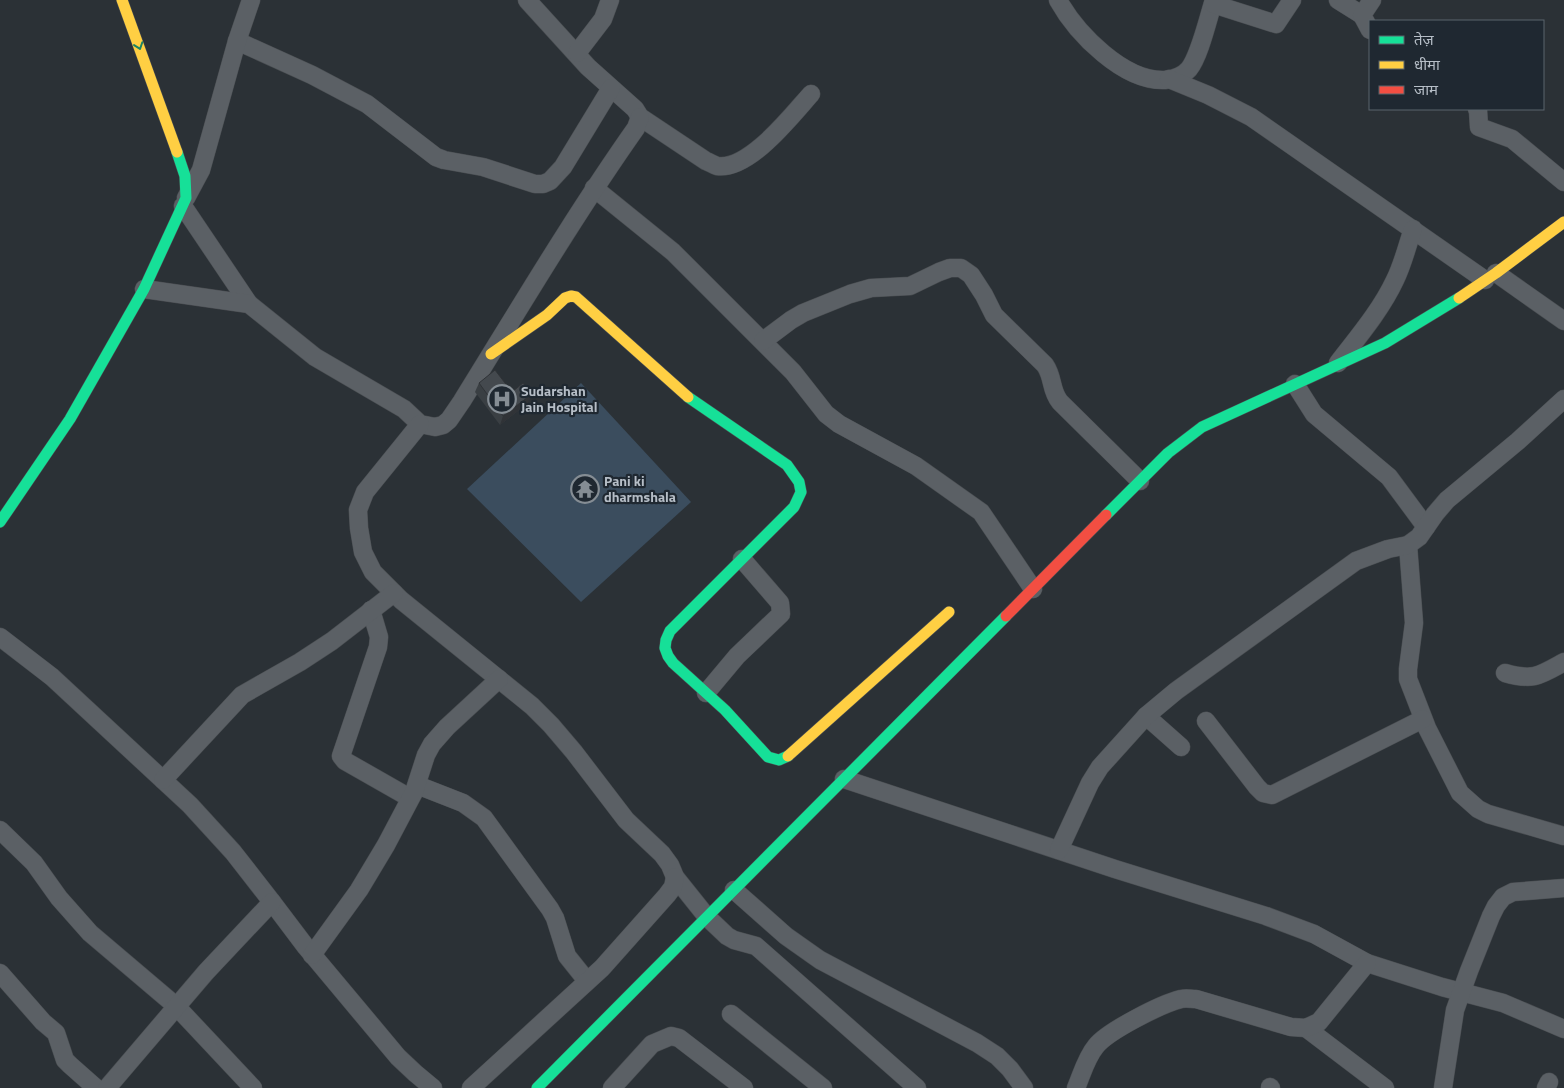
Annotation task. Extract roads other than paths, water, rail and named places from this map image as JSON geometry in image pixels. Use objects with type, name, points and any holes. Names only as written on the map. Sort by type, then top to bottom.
[{"type":"street","points":[[110,0],[162,143]]},
{"type":"street","points":[[122,0],[185,176],[184,202],[249,304],[315,357],[404,409],[420,424],[435,427],[443,425],[449,420],[594,188],[636,128],[640,117]]},
{"type":"street","points":[[0,522],[70,419],[144,290],[184,202],[197,180],[205,158],[237,41],[251,0]]},
{"type":"street","points":[[527,0],[577,54],[635,109],[640,117],[706,161],[717,166],[729,165],[742,160],[758,149],[811,94]]},
{"type":"street","points":[[577,54],[603,19],[610,0]]},
{"type":"street","points":[[1058,0],[1076,26],[1113,61],[1130,72],[1144,78],[1156,80],[1180,76],[1189,69],[1195,57],[1213,2],[1276,24],[1292,0]]},
{"type":"street","points":[[1338,0],[1366,23],[1372,0]]},
{"type":"street","points":[[237,41],[368,104],[436,157],[483,167],[535,184],[543,184],[550,181],[563,166],[611,88]]},
{"type":"street","points":[[1169,79],[1208,95],[1251,117],[1413,229],[1564,322]]},
{"type":"street","points":[[1478,110],[1479,127],[1512,140],[1564,182]]},
{"type":"street","points":[[171,171],[174,180],[175,200],[172,229]]},
{"type":"street","points":[[594,188],[673,252],[793,372],[826,414],[840,424],[916,466],[981,512],[1033,589]]},
{"type":"street","points":[[537,1088],[1168,452],[1202,427],[1385,343],[1438,312],[1491,276],[1564,222]]},
{"type":"street","points":[[1336,366],[1363,331],[1387,295],[1395,280],[1413,229]]},
{"type":"street","points":[[763,341],[791,320],[850,294],[871,288],[910,286],[950,268],[961,268],[971,275],[994,315],[1046,365],[1050,371],[1054,394],[1060,402],[1140,481]]},
{"type":"street","points":[[144,290],[249,304]]},
{"type":"street","points":[[491,354],[547,315],[565,298],[576,297],[693,401],[787,465],[794,473],[799,482],[800,499],[670,632],[666,638],[664,648],[667,656],[741,727],[768,757],[775,761],[784,760],[949,612]]},
{"type":"street","points":[[1295,384],[1314,414],[1389,477],[1426,527]]},
{"type":"street","points":[[1059,850],[1090,783],[1100,767],[1146,716],[1176,690],[1356,561],[1388,549],[1408,545],[1419,537],[1447,500],[1518,441],[1564,399]]},
{"type":"street","points":[[420,424],[365,492],[358,510],[358,528],[364,552],[373,572],[394,593],[532,706],[551,725],[574,752],[612,804],[662,854],[670,865],[675,877],[706,917],[727,936],[756,946],[917,1088]]},
{"type":"street","points":[[1408,545],[1414,623],[1408,661],[1408,679],[1423,719],[1460,793],[1478,809],[1502,819],[1564,836]]},
{"type":"street","points":[[706,693],[737,656],[781,614],[780,604],[742,559]]},
{"type":"street","points":[[164,780],[242,695],[300,662],[394,593]]},
{"type":"street","points":[[371,610],[379,637],[378,647],[341,756],[345,761],[414,791],[463,803],[484,818],[550,909],[555,918],[567,956],[587,981]]},
{"type":"street","points":[[0,637],[52,677],[190,805],[398,1057],[433,1088]]},
{"type":"street","points":[[1505,672],[1529,678],[1539,676],[1564,662]]},
{"type":"street","points":[[312,955],[359,890],[386,845],[414,791],[426,755],[432,744],[499,679]]},
{"type":"street","points":[[1146,716],[1181,747]]},
{"type":"street","points":[[1206,721],[1257,787],[1263,793],[1272,795],[1423,719]]},
{"type":"street","points":[[844,779],[1266,916],[1314,934],[1367,963],[1502,1003],[1564,1029]]},
{"type":"street","points":[[0,830],[34,863],[59,898],[90,934],[176,1006],[253,1088]]},
{"type":"street","points":[[471,1088],[602,968],[667,895],[673,887],[675,877]]},
{"type":"street","points":[[1443,1088],[1455,1010],[1460,992],[1491,916],[1503,897],[1513,892],[1564,888]]},
{"type":"street","points":[[734,890],[786,936],[820,960],[977,1043],[997,1056],[1010,1069],[1024,1088]]},
{"type":"street","points":[[107,1088],[206,972],[272,902]]},
{"type":"street","points":[[1076,1088],[1090,1054],[1097,1044],[1110,1034],[1150,1011],[1182,999],[1196,999],[1291,1027],[1306,1028],[1319,1022],[1367,963]]},
{"type":"street","points":[[0,973],[43,1022],[56,1033],[65,1060],[96,1088]]},
{"type":"street","points":[[731,1014],[823,1088]]},
{"type":"street","points":[[1306,1028],[1385,1088]]},
{"type":"street","points":[[612,1088],[652,1044],[671,1036],[679,1038],[744,1088]]},
{"type":"water","points":[[581,383],[691,502],[581,602],[467,489]]},
{"type":"place","name":"Sudarshan Jain Hospital","points":[[502,399]]},
{"type":"place","name":"Pani ki dharmshala","points":[[585,489]]}]
